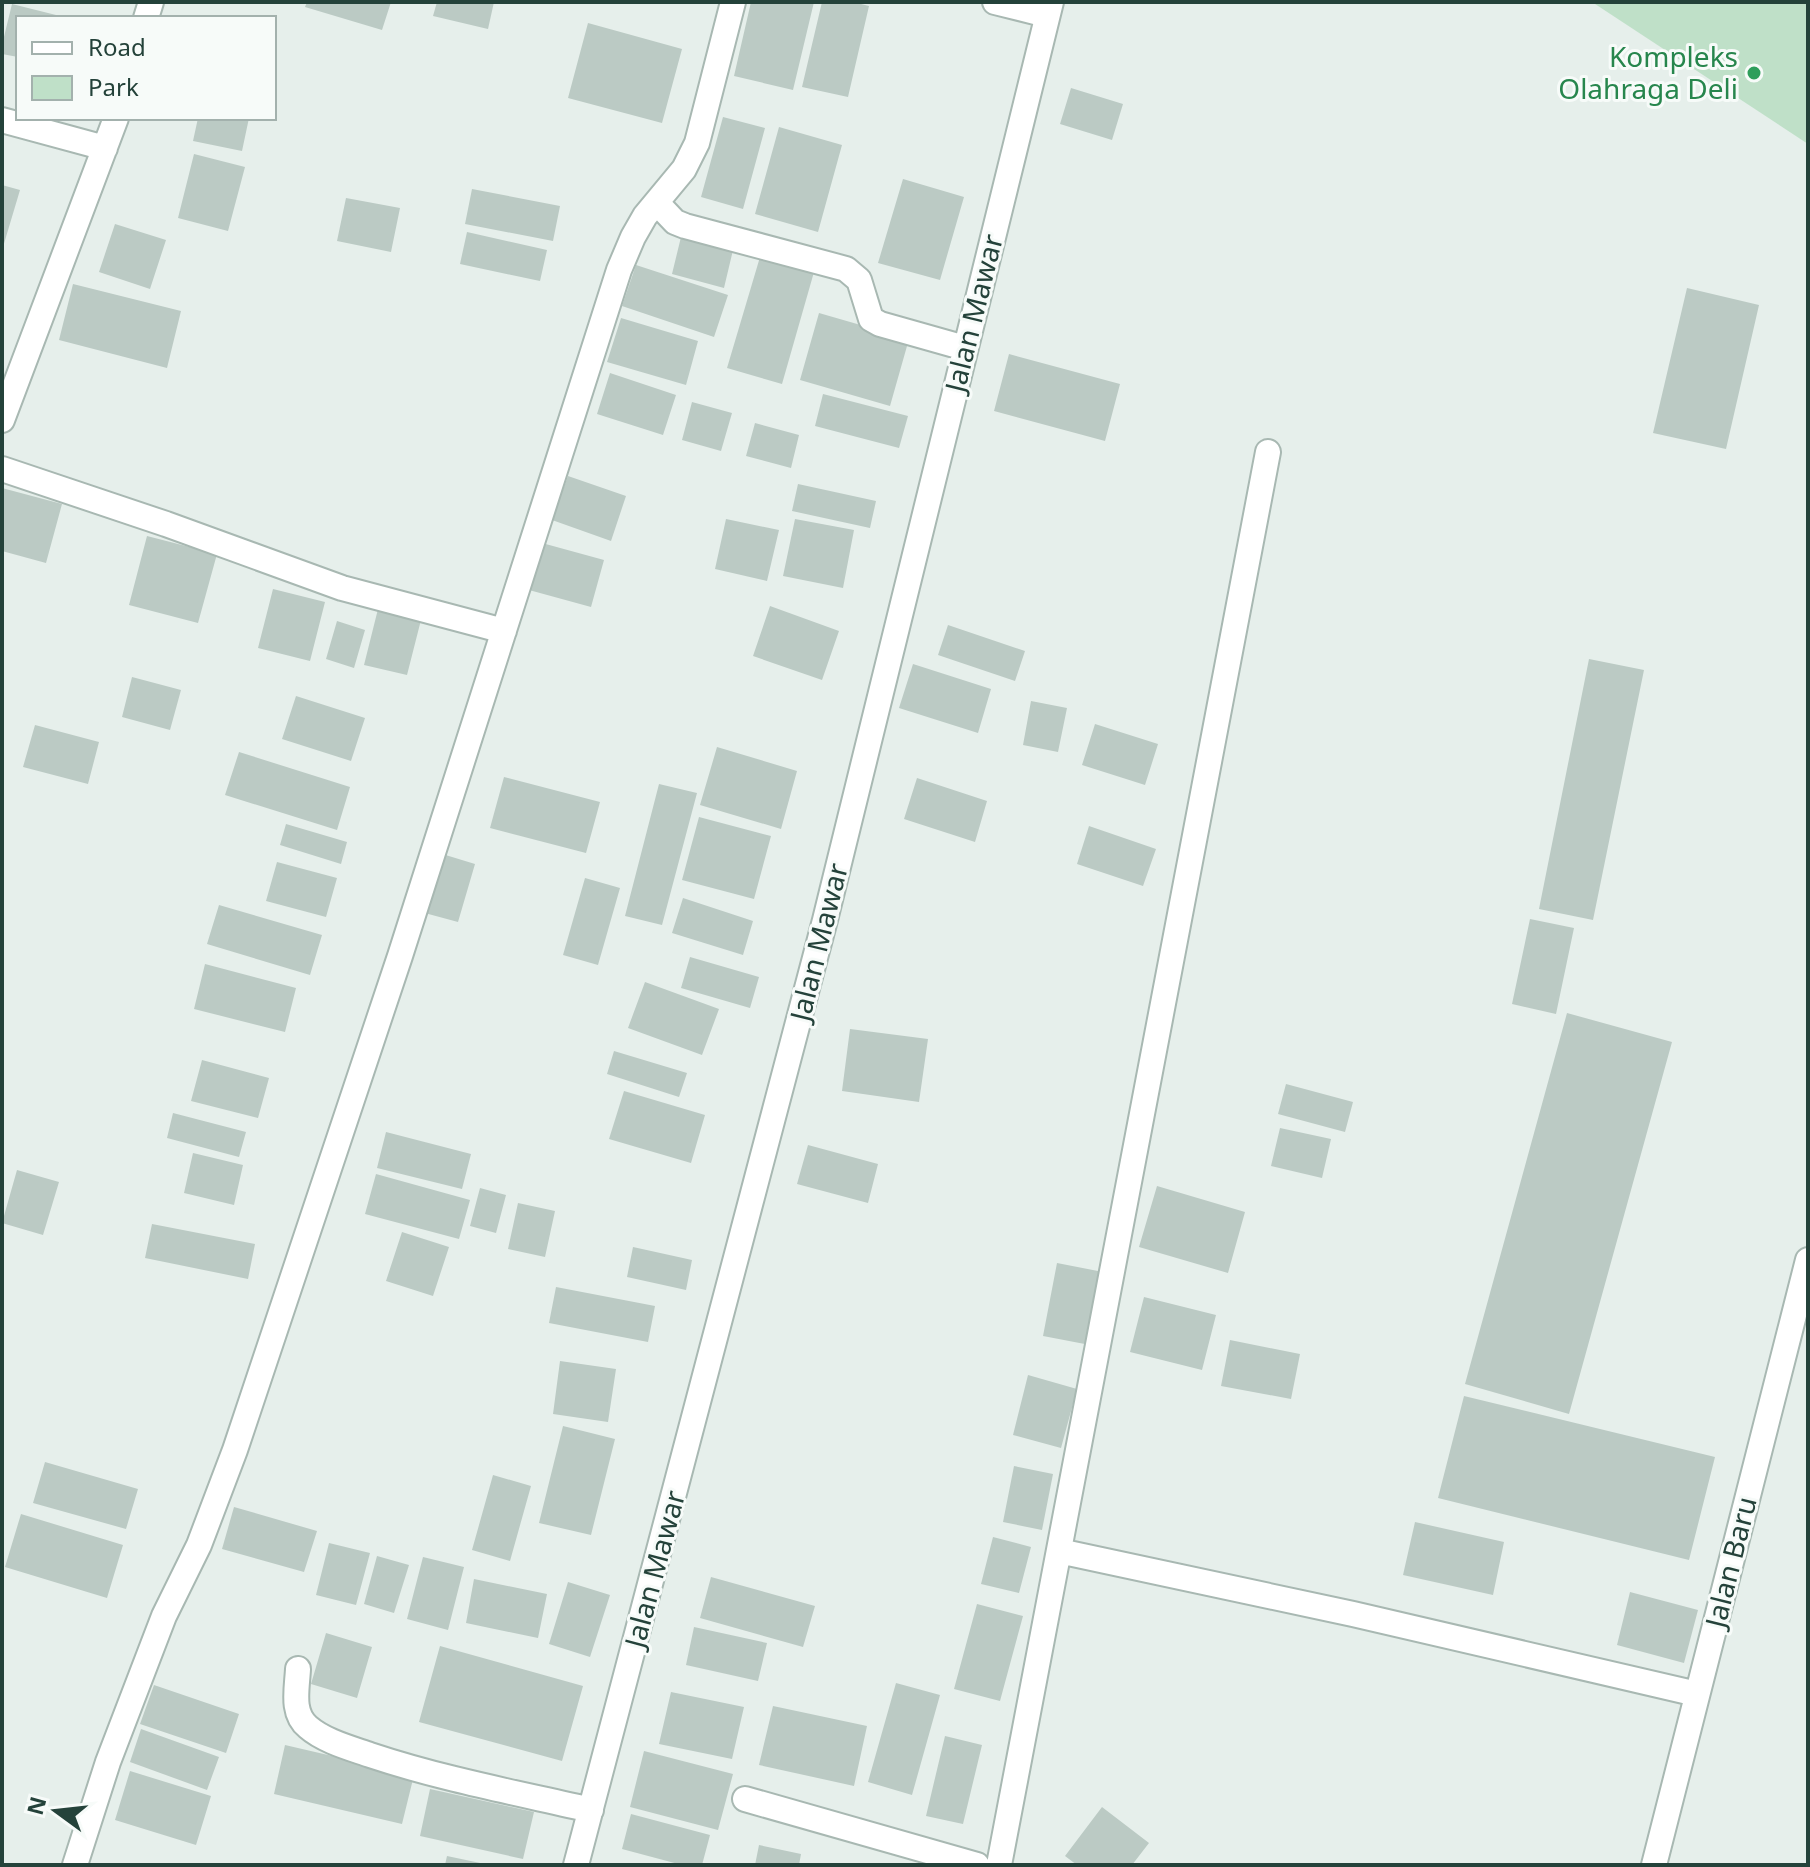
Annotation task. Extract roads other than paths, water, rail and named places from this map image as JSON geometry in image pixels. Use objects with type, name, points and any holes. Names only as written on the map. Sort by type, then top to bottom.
[{"type":"street","points":[[75,1865],[108,1762],[164,1616],[199,1545],[235,1450],[400,956],[619,270],[645,216],[684,169],[697,143],[733,2]]},
{"type":"street","points":[[995,2],[1049,8]]},
{"type":"street","name":"Jalan Mawar","points":[[576,1865],[825,920],[1049,8]]},
{"type":"street","points":[[2,120],[105,148]]},
{"type":"street","points":[[2,420],[115,120]]},
{"type":"street","points":[[657,203],[675,222],[685,226],[846,269],[859,280],[871,319],[965,348]]},
{"type":"street","points":[[999,1865],[1268,452]]},
{"type":"street","points":[[2,469],[342,588],[504,631]]},
{"type":"street","name":"Jalan Baru","points":[[1654,1865],[1808,1260]]},
{"type":"street","points":[[1059,1551],[1353,1614],[1697,1694]]},
{"type":"street","points":[[298,1669],[297,1712],[306,1726],[321,1736],[413,1770],[591,1810]]},
{"type":"street","points":[[745,1799],[977,1865]]},
{"type":"place","name":"Kompleks Olahraga Deli","points":[[1754,73]]}]
